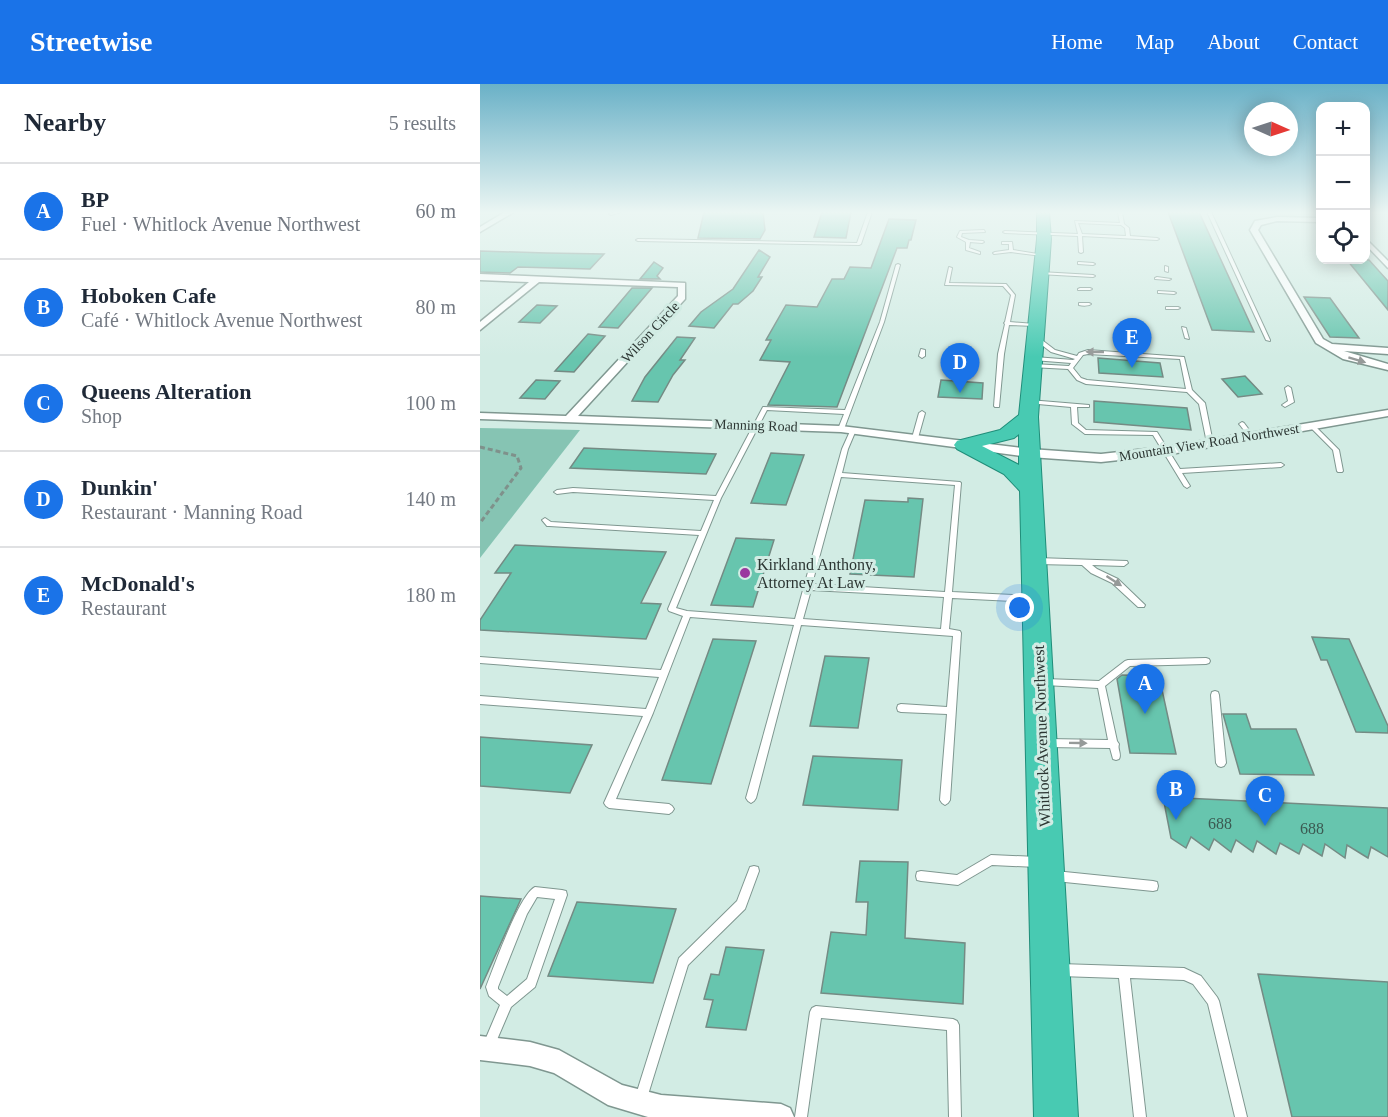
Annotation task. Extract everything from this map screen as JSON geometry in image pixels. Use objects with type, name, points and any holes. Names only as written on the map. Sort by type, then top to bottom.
[{"type":"highway","name":"Whitlock Avenue Northwest","points":[[1041,260],[1028,410],[1044,869],[1056,1117]]},
{"type":"highway","points":[[964,444],[1007,434],[1028,410]]},
{"type":"highway","points":[[964,444],[1008,467],[1031,489]]},
{"type":"street","points":[[1272,260],[1315,335],[1327,347],[1356,361],[1388,368]]},
{"type":"street","name":"Wilson Circle","points":[[480,277],[682,285],[682,297],[570,418]]},
{"type":"street","points":[[480,327],[536,280]]},
{"type":"street","points":[[1327,347],[1388,351]]},
{"type":"street","name":"Mountain View Road Northwest","points":[[1030,453],[1101,458],[1165,451],[1311,425],[1386,415]]},
{"type":"street","name":"Manning Road","points":[[480,416],[847,430],[1030,453]]},
{"type":"street","points":[[484,1048],[530,1054],[559,1062],[617,1095],[653,1109],[782,1117]]},
{"type":"lane","points":[[1231,260],[1268,340]]},
{"type":"lane","points":[[1079,263],[1092,264]]},
{"type":"lane","points":[[751,798],[838,475],[847,430],[847,412],[882,322],[898,266]]},
{"type":"lane","points":[[950,268],[947,284],[1004,285],[1013,295],[1006,322],[997,406]]},
{"type":"lane","points":[[1040,273],[1079,273],[1093,276]]},
{"type":"lane","points":[[1079,273],[1080,282]]},
{"type":"lane","points":[[1158,278],[1169,279]]},
{"type":"lane","points":[[1080,289],[1090,289]]},
{"type":"lane","points":[[1160,292],[1175,297]]},
{"type":"lane","points":[[1081,304],[1089,304]]},
{"type":"lane","points":[[1168,308],[1178,308]]},
{"type":"lane","points":[[1006,322],[1034,331],[1053,351],[1076,360]]},
{"type":"lane","points":[[1184,328],[1187,338]]},
{"type":"lane","points":[[1070,368],[1088,351],[1182,358],[1189,391],[1202,404],[1210,443]]},
{"type":"lane","points":[[1032,362],[1076,360]]},
{"type":"lane","points":[[1032,362],[1070,368],[1083,381],[1189,391]]},
{"type":"lane","points":[[1285,405],[1291,402],[1288,388]]},
{"type":"lane","points":[[1028,410],[1074,405],[1087,406]]},
{"type":"lane","points":[[1074,405],[1075,424],[1085,432],[1155,433],[1187,486]]},
{"type":"lane","points":[[847,412],[765,408],[718,498],[672,609],[687,614],[957,633],[945,800]]},
{"type":"lane","points":[[915,438],[922,413]]},
{"type":"lane","points":[[1242,424],[1251,436]]},
{"type":"lane","points":[[1311,425],[1336,450],[1340,471]]},
{"type":"lane","points":[[1179,471],[1281,465]]},
{"type":"lane","points":[[838,475],[958,483],[945,632]]},
{"type":"lane","points":[[557,492],[573,490],[718,498]]},
{"type":"lane","points":[[545,520],[549,524],[703,533]]},
{"type":"lane","points":[[1035,561],[1124,563]]},
{"type":"lane","points":[[1084,562],[1094,571],[1115,581],[1141,605]]},
{"type":"lane","points":[[808,587],[1036,599]]},
{"type":"lane","points":[[669,808],[609,803],[649,713],[687,614]]},
{"type":"lane","points":[[480,660],[664,674]]},
{"type":"lane","points":[[1039,682],[1101,684],[1128,663],[1206,661]]},
{"type":"lane","points":[[1101,684],[1116,756]]},
{"type":"lane","points":[[1215,695],[1221,763]]},
{"type":"lane","points":[[480,700],[649,713]]},
{"type":"lane","points":[[901,708],[951,711]]},
{"type":"lane","points":[[1041,742],[1115,744]]},
{"type":"lane","points":[[921,876],[958,880],[991,860],[1153,886]]},
{"type":"lane","points":[[653,1109],[683,962],[741,905],[754,871]]},
{"type":"lane","points":[[484,1048],[507,1003],[531,983],[562,895],[534,892],[523,910],[492,987],[493,992],[507,1003]]},
{"type":"lane","points":[[1049,970],[1184,974],[1197,980],[1213,1001],[1241,1117]]},
{"type":"lane","points":[[1124,973],[1140,1117]]},
{"type":"lane","points":[[801,1117],[816,1012],[953,1025],[955,1117]]},
{"type":"path","points":[[480,447],[517,456],[520,468],[480,523]]},
{"type":"green space","points":[[480,428],[580,430],[480,558]]},
{"type":"building","points":[[480,260],[598,260],[590,269],[518,267],[510,273],[480,272]]},
{"type":"building","points":[[752,260],[768,260],[758,277],[762,277],[753,291],[738,304],[733,304],[714,328],[689,326],[701,312],[733,289]]},
{"type":"building","points":[[874,260],[892,260],[837,407],[768,405],[790,362],[760,360],[771,340],[766,340],[786,305],[817,307],[832,279],[844,279],[850,267],[871,268]]},
{"type":"building","points":[[1186,260],[1221,260],[1254,332],[1212,330]]},
{"type":"building","points":[[1370,261],[1388,281],[1388,310],[1350,264],[1370,264]]},
{"type":"building","points":[[654,262],[663,268],[657,276],[660,279],[640,279]]},
{"type":"building","points":[[632,288],[652,288],[618,328],[599,327]]},
{"type":"building","points":[[1304,297],[1330,298],[1359,338],[1330,337]]},
{"type":"building","points":[[537,305],[557,306],[540,323],[519,322]]},
{"type":"building","points":[[588,334],[605,336],[574,372],[555,371]]},
{"type":"building","points":[[677,337],[695,338],[680,360],[685,360],[673,375],[658,402],[632,401],[645,377]]},
{"type":"building","points":[[1098,358],[1160,363],[1163,377],[1099,373]]},
{"type":"building","points":[[1245,376],[1262,394],[1238,397],[1222,379]]},
{"type":"building","points":[[536,380],[560,381],[545,399],[520,398]]},
{"type":"building","points":[[941,380],[983,383],[982,399],[938,397]]},
{"type":"building","points":[[1094,401],[1187,408],[1191,430],[1094,422]]},
{"type":"building","points":[[584,448],[716,454],[706,474],[570,468]]},
{"type":"building","points":[[771,453],[804,455],[786,505],[751,503]]},
{"type":"building","points":[[908,498],[923,499],[914,577],[850,574],[865,500],[908,502]]},
{"type":"building","points":[[736,538],[774,540],[753,607],[711,605]]},
{"type":"building","points":[[515,545],[666,552],[641,603],[661,604],[646,639],[480,630],[480,620],[511,573],[495,573]]},
{"type":"building","points":[[1312,637],[1349,639],[1388,726],[1388,733],[1356,732],[1327,660],[1321,660]]},
{"type":"building","points":[[713,639],[756,641],[711,784],[662,780]]},
{"type":"building","points":[[825,656],[869,658],[858,728],[810,726]]},
{"type":"building","points":[[1122,675],[1159,676],[1176,754],[1130,753],[1117,679]]},
{"type":"building","points":[[1223,714],[1246,714],[1251,729],[1296,729],[1314,775],[1240,774]]},
{"type":"building","points":[[480,737],[592,745],[570,793],[480,786]]},
{"type":"building","points":[[813,756],[902,760],[898,810],[803,805]]},
{"type":"building","points":[[1163,797],[1388,808],[1388,857],[1371,847],[1368,858],[1347,845],[1345,858],[1325,844],[1322,856],[1303,844],[1299,854],[1280,843],[1276,854],[1257,841],[1253,852],[1236,840],[1231,852],[1214,839],[1209,850],[1191,837],[1186,848],[1171,838]]},
{"type":"building","points":[[860,861],[908,862],[905,938],[965,943],[963,1004],[821,993],[831,932],[866,935],[868,902],[856,902]]},
{"type":"building","points":[[480,896],[521,899],[480,989]]},
{"type":"building","points":[[577,902],[676,909],[653,983],[548,976]]},
{"type":"building","points":[[726,947],[764,950],[746,1030],[706,1027],[713,1000],[704,999],[711,974],[719,975]]},
{"type":"building","points":[[1258,974],[1388,982],[1388,1117],[1292,1117]]},
{"type":"place","name":"McDonald's","points":[[1132,368]]},
{"type":"place","name":"Dunkin'","points":[[960,393]]},
{"type":"place","name":"Kirkland Anthony, Attorney At Law","points":[[745,573]]},
{"type":"place","name":"BP","points":[[1145,714]]},
{"type":"place","name":"Hoboken Cafe","points":[[1176,820]]},
{"type":"place","name":"Queens Alteration","points":[[1265,826]]}]
